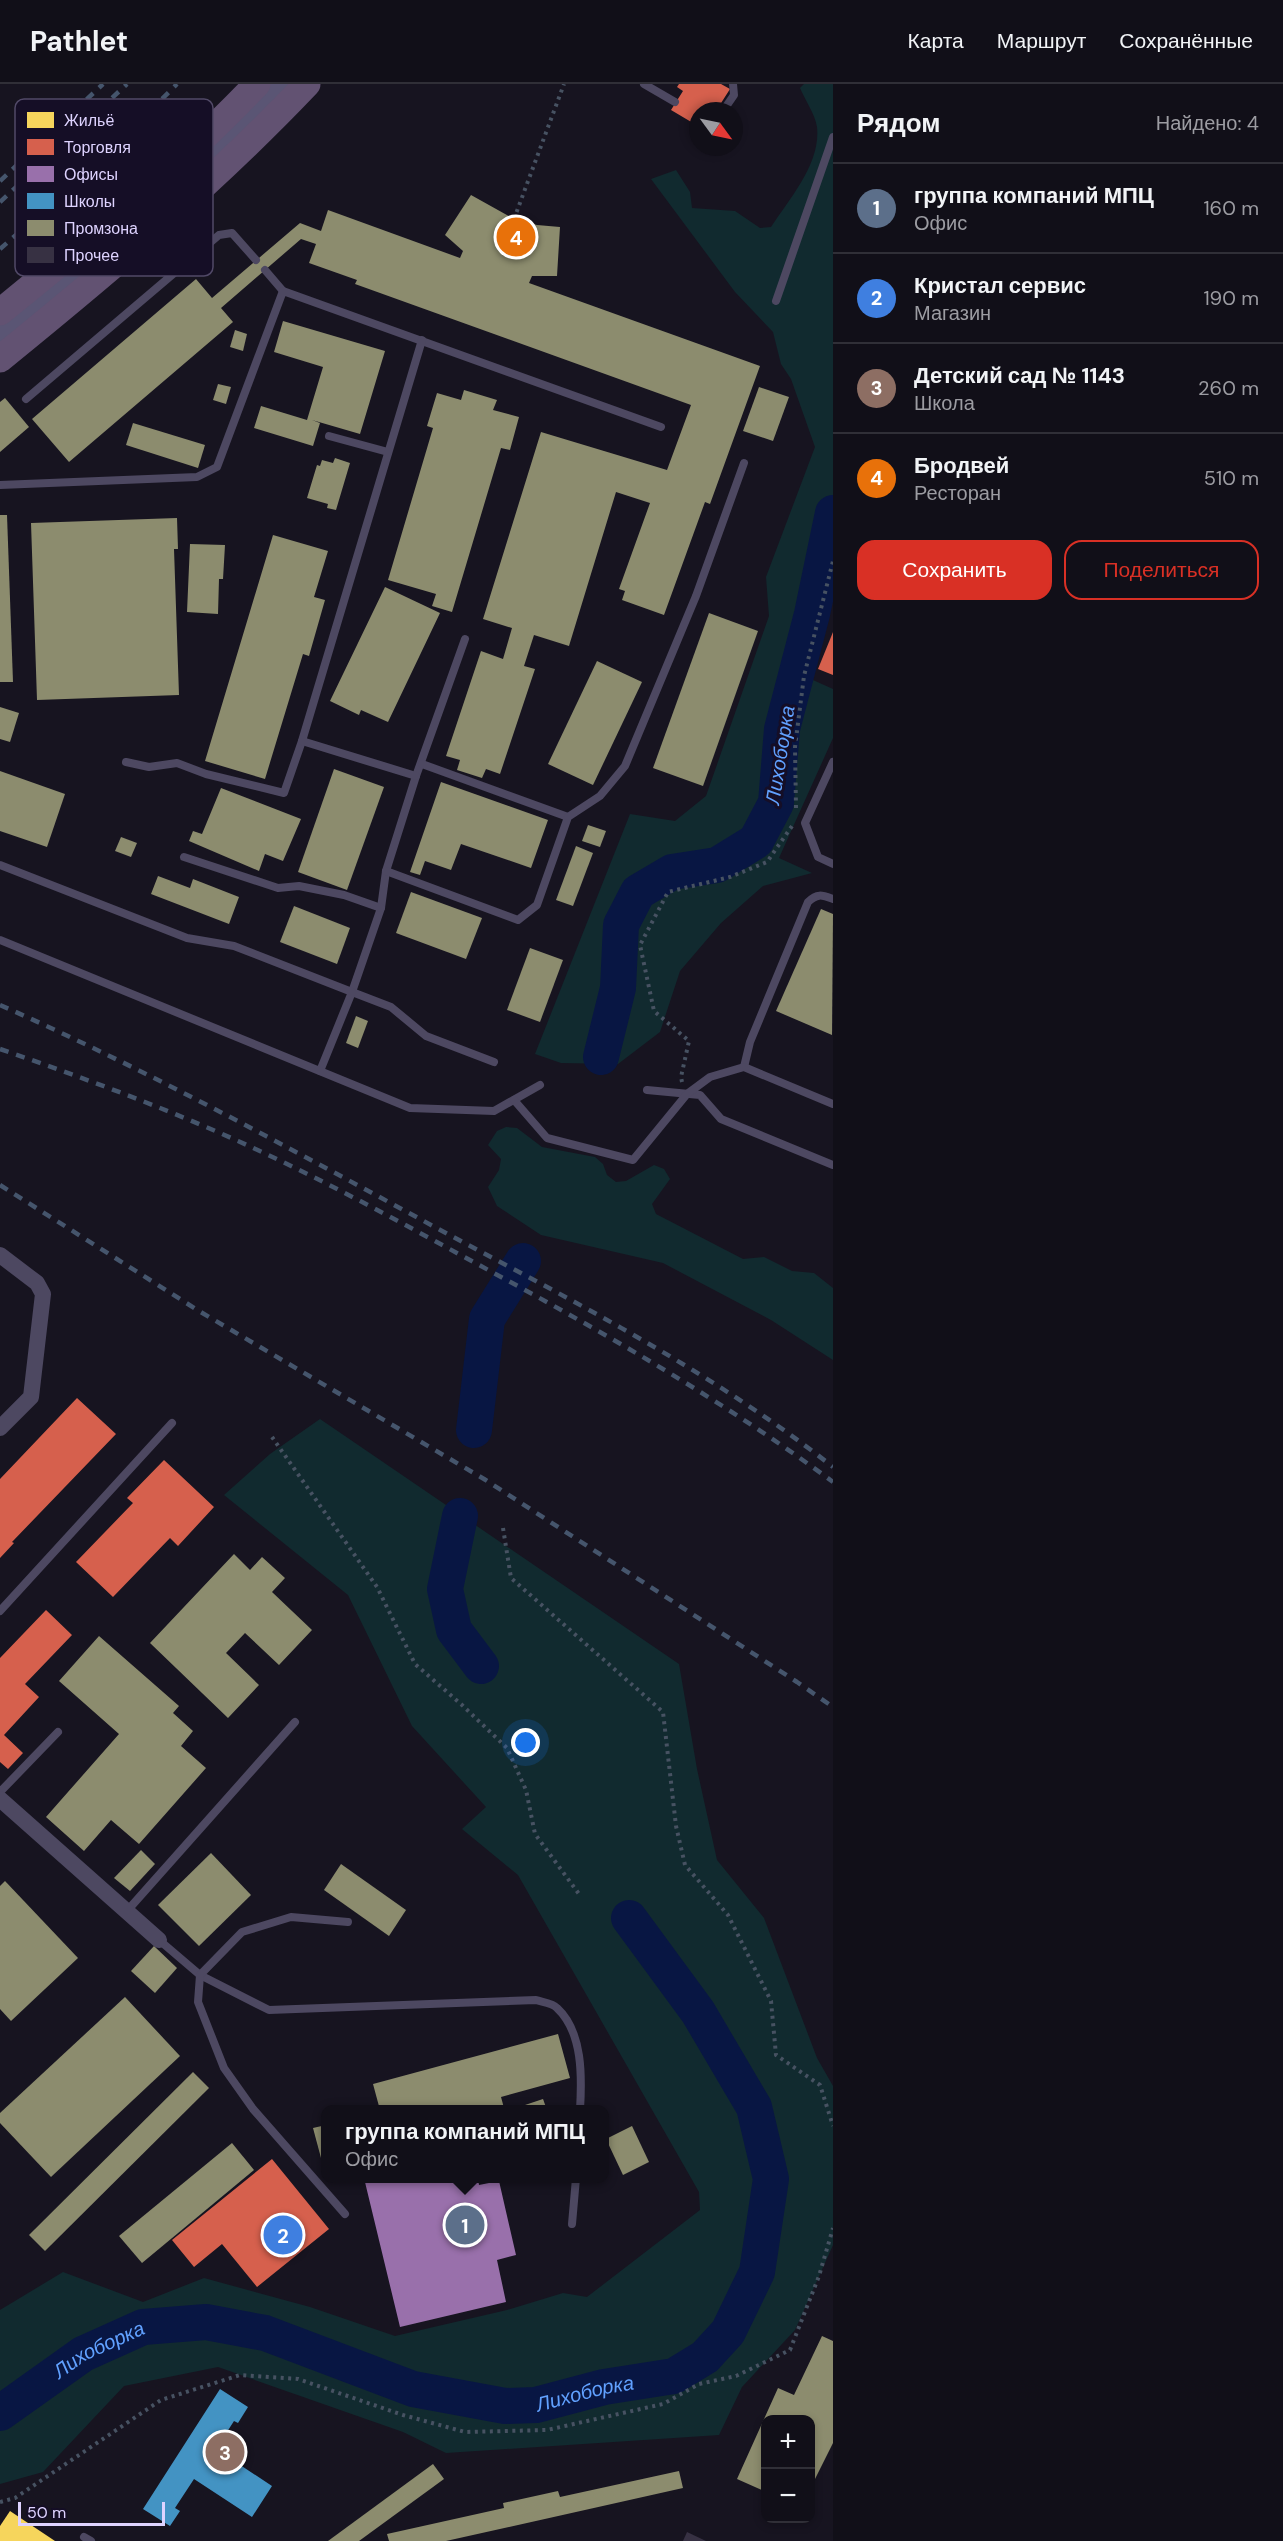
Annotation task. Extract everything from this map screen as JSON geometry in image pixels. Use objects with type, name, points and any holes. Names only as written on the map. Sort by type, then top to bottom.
[{"type":"main road","points":[[213,127],[257,84]]},
{"type":"main road","points":[[213,176],[259,134],[307,84]]},
{"type":"main road","points":[[0,312],[45,276]]},
{"type":"main road","points":[[0,359],[102,276]]},
{"type":"street","points":[[213,154],[284,84]]},
{"type":"street","points":[[0,337],[76,276]]},
{"type":"street","points":[[0,1255],[37,1283],[43,1294],[30,1397],[0,1428]]},
{"type":"street","points":[[0,1799],[159,1940]]},
{"type":"lane","points":[[644,84],[675,102]]},
{"type":"lane","points":[[729,102],[734,95],[733,84]]},
{"type":"lane","points":[[776,301],[833,137]]},
{"type":"lane","points":[[213,240],[219,235],[232,233],[256,260]]},
{"type":"lane","points":[[265,270],[283,291],[661,427]]},
{"type":"lane","points":[[26,399],[171,276]]},
{"type":"lane","points":[[0,485],[197,477],[217,467],[283,291]]},
{"type":"lane","points":[[126,762],[149,767],[177,763],[207,774],[284,793],[302,741],[422,340]]},
{"type":"lane","points":[[328,435],[388,452]]},
{"type":"lane","points":[[386,871],[518,920],[537,905],[567,817],[600,796],[625,766],[696,596],[744,463]]},
{"type":"lane","points":[[320,1071],[352,992],[381,908],[386,871],[416,776],[465,639]]},
{"type":"lane","points":[[302,741],[416,776]]},
{"type":"lane","points":[[833,762],[805,823],[818,857],[833,864]]},
{"type":"lane","points":[[422,764],[567,817]]},
{"type":"lane","points":[[184,857],[278,888],[299,886],[344,895],[381,908]]},
{"type":"lane","points":[[0,865],[187,938],[234,946],[391,1007],[426,1036],[494,1062]]},
{"type":"lane","points":[[744,1067],[750,1042],[808,902],[814,896],[822,894],[833,899]]},
{"type":"lane","points":[[0,940],[410,1108],[494,1111],[540,1085]]},
{"type":"lane","points":[[514,1100],[547,1138],[633,1160],[687,1094],[710,1077],[744,1067],[833,1104]]},
{"type":"lane","points":[[648,1090],[700,1095],[721,1119],[833,1165]]},
{"type":"lane","points":[[0,1611],[172,1423]]},
{"type":"lane","points":[[127,1911],[295,1722]]},
{"type":"lane","points":[[0,1792],[58,1732]]},
{"type":"lane","points":[[345,2214],[254,2109],[224,2068],[198,2002],[200,1975],[242,1932],[291,1917],[348,1922]]},
{"type":"lane","points":[[159,1940],[200,1975],[269,2010],[536,2000],[556,2006],[572,2028],[582,2076],[580,2105]]},
{"type":"lane","points":[[572,2224],[576,2183]]},
{"type":"path","points":[[514,219],[564,84]]},
{"type":"path","points":[[796,810],[795,747],[804,676],[833,561]]},
{"type":"path","points":[[687,1094],[681,1077],[689,1041],[654,1011],[640,945],[668,892],[730,877],[767,862],[796,820]]},
{"type":"path","points":[[272,1437],[377,1587],[414,1664],[507,1748],[526,1790],[535,1834],[579,1894]]},
{"type":"path","points":[[503,1528],[511,1578],[663,1712],[676,1826],[685,1865],[728,1915],[771,2001],[776,2055],[820,2085],[833,2126]]},
{"type":"path","points":[[0,2502],[15,2498],[161,2400],[240,2375],[298,2379],[403,2415],[465,2432],[547,2430],[663,2403],[699,2384],[736,2376],[790,2350],[819,2276],[833,2228]]},
{"type":"green space","points":[[804,84],[833,84],[833,589],[804,676],[833,689],[833,738],[779,858],[812,873],[763,886],[721,923],[680,971],[660,1032],[618,1064],[561,1063],[535,1054],[630,814],[675,821],[706,796],[769,616],[766,577],[815,447],[791,379],[781,364],[773,332],[735,292],[651,179],[676,170],[690,192],[692,208],[735,211],[760,228],[771,227],[803,180],[814,154],[817,127],[800,88]]},
{"type":"green space","points":[[506,1127],[517,1128],[542,1147],[595,1157],[603,1164],[607,1175],[616,1182],[626,1181],[654,1165],[664,1169],[670,1179],[652,1204],[656,1214],[743,1259],[764,1257],[792,1271],[814,1273],[833,1288],[833,1360],[771,1320],[663,1263],[541,1235],[497,1206],[488,1187],[499,1170],[501,1159],[488,1145],[497,1131]]},
{"type":"green space","points":[[320,1419],[679,1664],[697,1769],[717,1860],[764,1918],[817,2058],[833,2086],[833,2245],[795,2330],[742,2387],[719,2435],[446,2453],[403,2432],[218,2367],[124,2386],[43,2472],[0,2484],[0,2310],[63,2272],[143,2302],[204,2278],[310,2307],[395,2336],[507,2310],[563,2293],[587,2297],[700,2210],[699,2192],[518,1875],[462,1829],[486,1807],[412,1726],[348,1595],[224,1495],[270,1454]]},
{"type":"building: Жильё","points":[[10,2511],[55,2541],[0,2541],[0,2526]]},
{"type":"building: Торговля","points":[[679,84],[721,84],[730,89],[722,102],[689,102],[689,121],[671,110],[683,91],[677,87]]},
{"type":"building: Торговля","points":[[833,632],[833,675],[818,669]]},
{"type":"building: Торговля","points":[[77,1398],[116,1434],[12,1542],[14,1543],[0,1558],[0,1479]]},
{"type":"building: Торговля","points":[[164,1460],[214,1507],[178,1546],[170,1538],[113,1597],[76,1562],[133,1503],[127,1498]]},
{"type":"building: Торговля","points":[[46,1610],[72,1635],[25,1684],[39,1697],[4,1735],[23,1753],[8,1769],[0,1762],[0,1658]]},
{"type":"building: Торговля","points":[[272,2159],[329,2229],[257,2287],[222,2244],[194,2267],[172,2240]]},
{"type":"building: Офисы","points":[[365,2183],[479,2183],[479,2185],[499,2183],[516,2255],[497,2260],[506,2302],[400,2327]]},
{"type":"building: Школы","points":[[220,2389],[248,2407],[238,2423],[234,2421],[216,2449],[272,2486],[252,2517],[194,2479],[175,2508],[180,2511],[170,2526],[143,2509]]},
{"type":"building: Промзона","points":[[471,195],[514,219],[537,225],[560,227],[557,276],[532,276],[529,283],[760,366],[710,504],[705,502],[664,615],[622,600],[625,591],[619,589],[650,503],[616,492],[569,646],[534,635],[524,666],[535,669],[500,774],[486,769],[482,778],[457,770],[460,760],[446,756],[481,651],[503,659],[512,628],[483,619],[541,432],[667,470],[691,405],[355,284],[357,280],[309,263],[316,244],[301,239],[221,308],[233,322],[69,462],[32,419],[196,279],[212,298],[300,223],[321,231],[328,210],[460,258],[463,251],[445,235]]},
{"type":"building: Промзона","points":[[283,321],[385,351],[360,434],[312,420],[320,423],[313,446],[254,428],[261,406],[307,420],[323,367],[274,352]]},
{"type":"building: Промзона","points":[[235,330],[247,334],[243,351],[230,347]]},
{"type":"building: Промзона","points":[[218,384],[231,387],[226,404],[213,400]]},
{"type":"building: Промзона","points":[[759,387],[789,397],[773,441],[743,431]]},
{"type":"building: Промзона","points":[[464,390],[497,400],[493,410],[519,417],[510,450],[501,448],[452,612],[432,606],[436,594],[388,580],[433,428],[427,426],[437,393],[461,400]]},
{"type":"building: Промзона","points":[[5,398],[29,427],[0,452],[0,402]]},
{"type":"building: Промзона","points":[[133,423],[205,445],[198,468],[126,445]]},
{"type":"building: Промзона","points":[[335,458],[350,463],[336,510],[327,508],[328,504],[307,498],[317,465],[320,466],[322,460],[333,463]]},
{"type":"building: Промзона","points":[[0,515],[7,515],[13,682],[0,682]]},
{"type":"building: Промзона","points":[[177,518],[178,549],[174,549],[179,695],[37,700],[31,523]]},
{"type":"building: Промзона","points":[[273,535],[328,551],[314,597],[325,600],[309,656],[303,654],[265,779],[205,761]]},
{"type":"building: Промзона","points":[[190,544],[225,545],[223,579],[219,579],[218,614],[187,612]]},
{"type":"building: Промзона","points":[[385,587],[440,613],[388,722],[361,710],[359,715],[330,701]]},
{"type":"building: Промзона","points":[[709,613],[758,631],[703,786],[653,768]]},
{"type":"building: Промзона","points":[[597,661],[642,682],[593,785],[548,764]]},
{"type":"building: Промзона","points":[[0,707],[19,713],[10,742],[0,739]]},
{"type":"building: Промзона","points":[[334,769],[384,787],[347,890],[298,872]]},
{"type":"building: Промзона","points":[[0,771],[65,794],[47,847],[0,831]]},
{"type":"building: Промзона","points":[[441,782],[548,820],[531,868],[461,844],[451,870],[425,861],[420,875],[410,872]]},
{"type":"building: Промзона","points":[[221,788],[301,819],[283,861],[265,854],[259,871],[189,841],[193,831],[202,834]]},
{"type":"building: Промзона","points":[[588,825],[606,831],[600,847],[582,841]]},
{"type":"building: Промзона","points":[[121,837],[137,843],[131,857],[115,851]]},
{"type":"building: Промзона","points":[[576,846],[593,853],[573,906],[556,900]]},
{"type":"building: Промзона","points":[[158,876],[190,888],[193,879],[239,897],[229,924],[151,894]]},
{"type":"building: Промзона","points":[[411,892],[482,918],[466,959],[396,933]]},
{"type":"building: Промзона","points":[[294,906],[350,928],[337,964],[280,942]]},
{"type":"building: Промзона","points":[[821,909],[833,914],[832,1035],[776,1011]]},
{"type":"building: Промзона","points":[[530,948],[563,960],[540,1022],[507,1010]]},
{"type":"building: Промзона","points":[[356,1016],[368,1021],[358,1048],[346,1043]]},
{"type":"building: Промзона","points":[[234,1554],[250,1570],[262,1557],[285,1578],[272,1592],[312,1630],[279,1665],[245,1633],[226,1653],[259,1685],[228,1718],[150,1643]]},
{"type":"building: Промзона","points":[[99,1636],[179,1706],[173,1713],[193,1731],[181,1746],[206,1768],[139,1844],[111,1820],[84,1851],[46,1817],[119,1734],[59,1681]]},
{"type":"building: Промзона","points":[[141,1850],[155,1864],[130,1891],[114,1878]]},
{"type":"building: Промзона","points":[[211,1853],[251,1895],[199,1946],[158,1905]]},
{"type":"building: Промзона","points":[[341,1864],[406,1910],[389,1936],[324,1890]]},
{"type":"building: Промзона","points":[[5,1881],[78,1958],[11,2021],[0,2009],[0,1886]]},
{"type":"building: Промзона","points":[[154,1946],[177,1968],[155,1993],[131,1971]]},
{"type":"building: Промзона","points":[[125,1997],[180,2056],[51,2177],[0,2123],[0,2113]]},
{"type":"building: Промзона","points":[[558,2034],[570,2078],[501,2097],[503,2105],[379,2105],[373,2084]]},
{"type":"building: Промзона","points":[[193,2072],[209,2088],[45,2251],[29,2235]]},
{"type":"building: Промзона","points":[[543,2099],[545,2105],[525,2105]]},
{"type":"building: Промзона","points":[[321,2126],[321,2158],[313,2128]]},
{"type":"building: Промзона","points":[[632,2126],[649,2162],[623,2175],[609,2145],[609,2138]]},
{"type":"building: Промзона","points":[[232,2143],[254,2170],[142,2263],[119,2236]]},
{"type":"building: Промзона","points":[[822,2336],[833,2341],[833,2443],[815,2479],[815,2415],[766,2415],[778,2388],[794,2395]]},
{"type":"building: Промзона","points":[[761,2426],[761,2490],[737,2479]]},
{"type":"building: Промзона","points":[[433,2464],[444,2479],[359,2541],[328,2541]]},
{"type":"building: Промзона","points":[[679,2471],[683,2488],[446,2541],[389,2541],[387,2534],[504,2508],[503,2503],[558,2491],[560,2497]]},
{"type":"building: Прочее","points":[[687,2532],[706,2541],[683,2541]]},
{"type":"waterway","name":"Лихоборка","points":[[601,1057],[618,988],[621,925],[638,892],[672,872],[717,865],[756,841],[776,803],[782,729],[812,614],[833,513]]},
{"type":"waterway","name":"Лихоборка","points":[[474,1430],[487,1319],[523,1261]]},
{"type":"waterway","name":"Лихоборка","points":[[460,1516],[445,1589],[454,1630],[481,1666]]},
{"type":"waterway","name":"Лихоборка","points":[[0,2413],[83,2354],[143,2327],[206,2322],[265,2333],[413,2389],[505,2406],[536,2405],[604,2387],[674,2376],[705,2357],[728,2332],[757,2272],[771,2179],[754,2107],[698,2012],[629,1918]]},
{"type":"railway","points":[[87,99],[103,84]]},
{"type":"railway","points":[[111,99],[127,84]]},
{"type":"railway","points":[[162,99],[177,84]]},
{"type":"railway","points":[[0,181],[15,167]]},
{"type":"railway","points":[[0,202],[15,188]]},
{"type":"railway","points":[[0,249],[15,236]]},
{"type":"railway","points":[[0,1005],[224,1114],[594,1313],[693,1370],[788,1433],[833,1467]]},
{"type":"railway","points":[[0,1049],[179,1116],[238,1141],[339,1190],[630,1349],[754,1426],[833,1482]]},
{"type":"railway","points":[[0,1185],[199,1311],[484,1479],[833,1707]]},
{"type":"place","name":"Бродвей","points":[[516,237]]},
{"type":"place","name":"группа компаний МПЦ","points":[[465,2225]]},
{"type":"place","name":"Кристал сервис","points":[[283,2235]]},
{"type":"place","name":"Детский сад № 1143","points":[[225,2452]]}]
